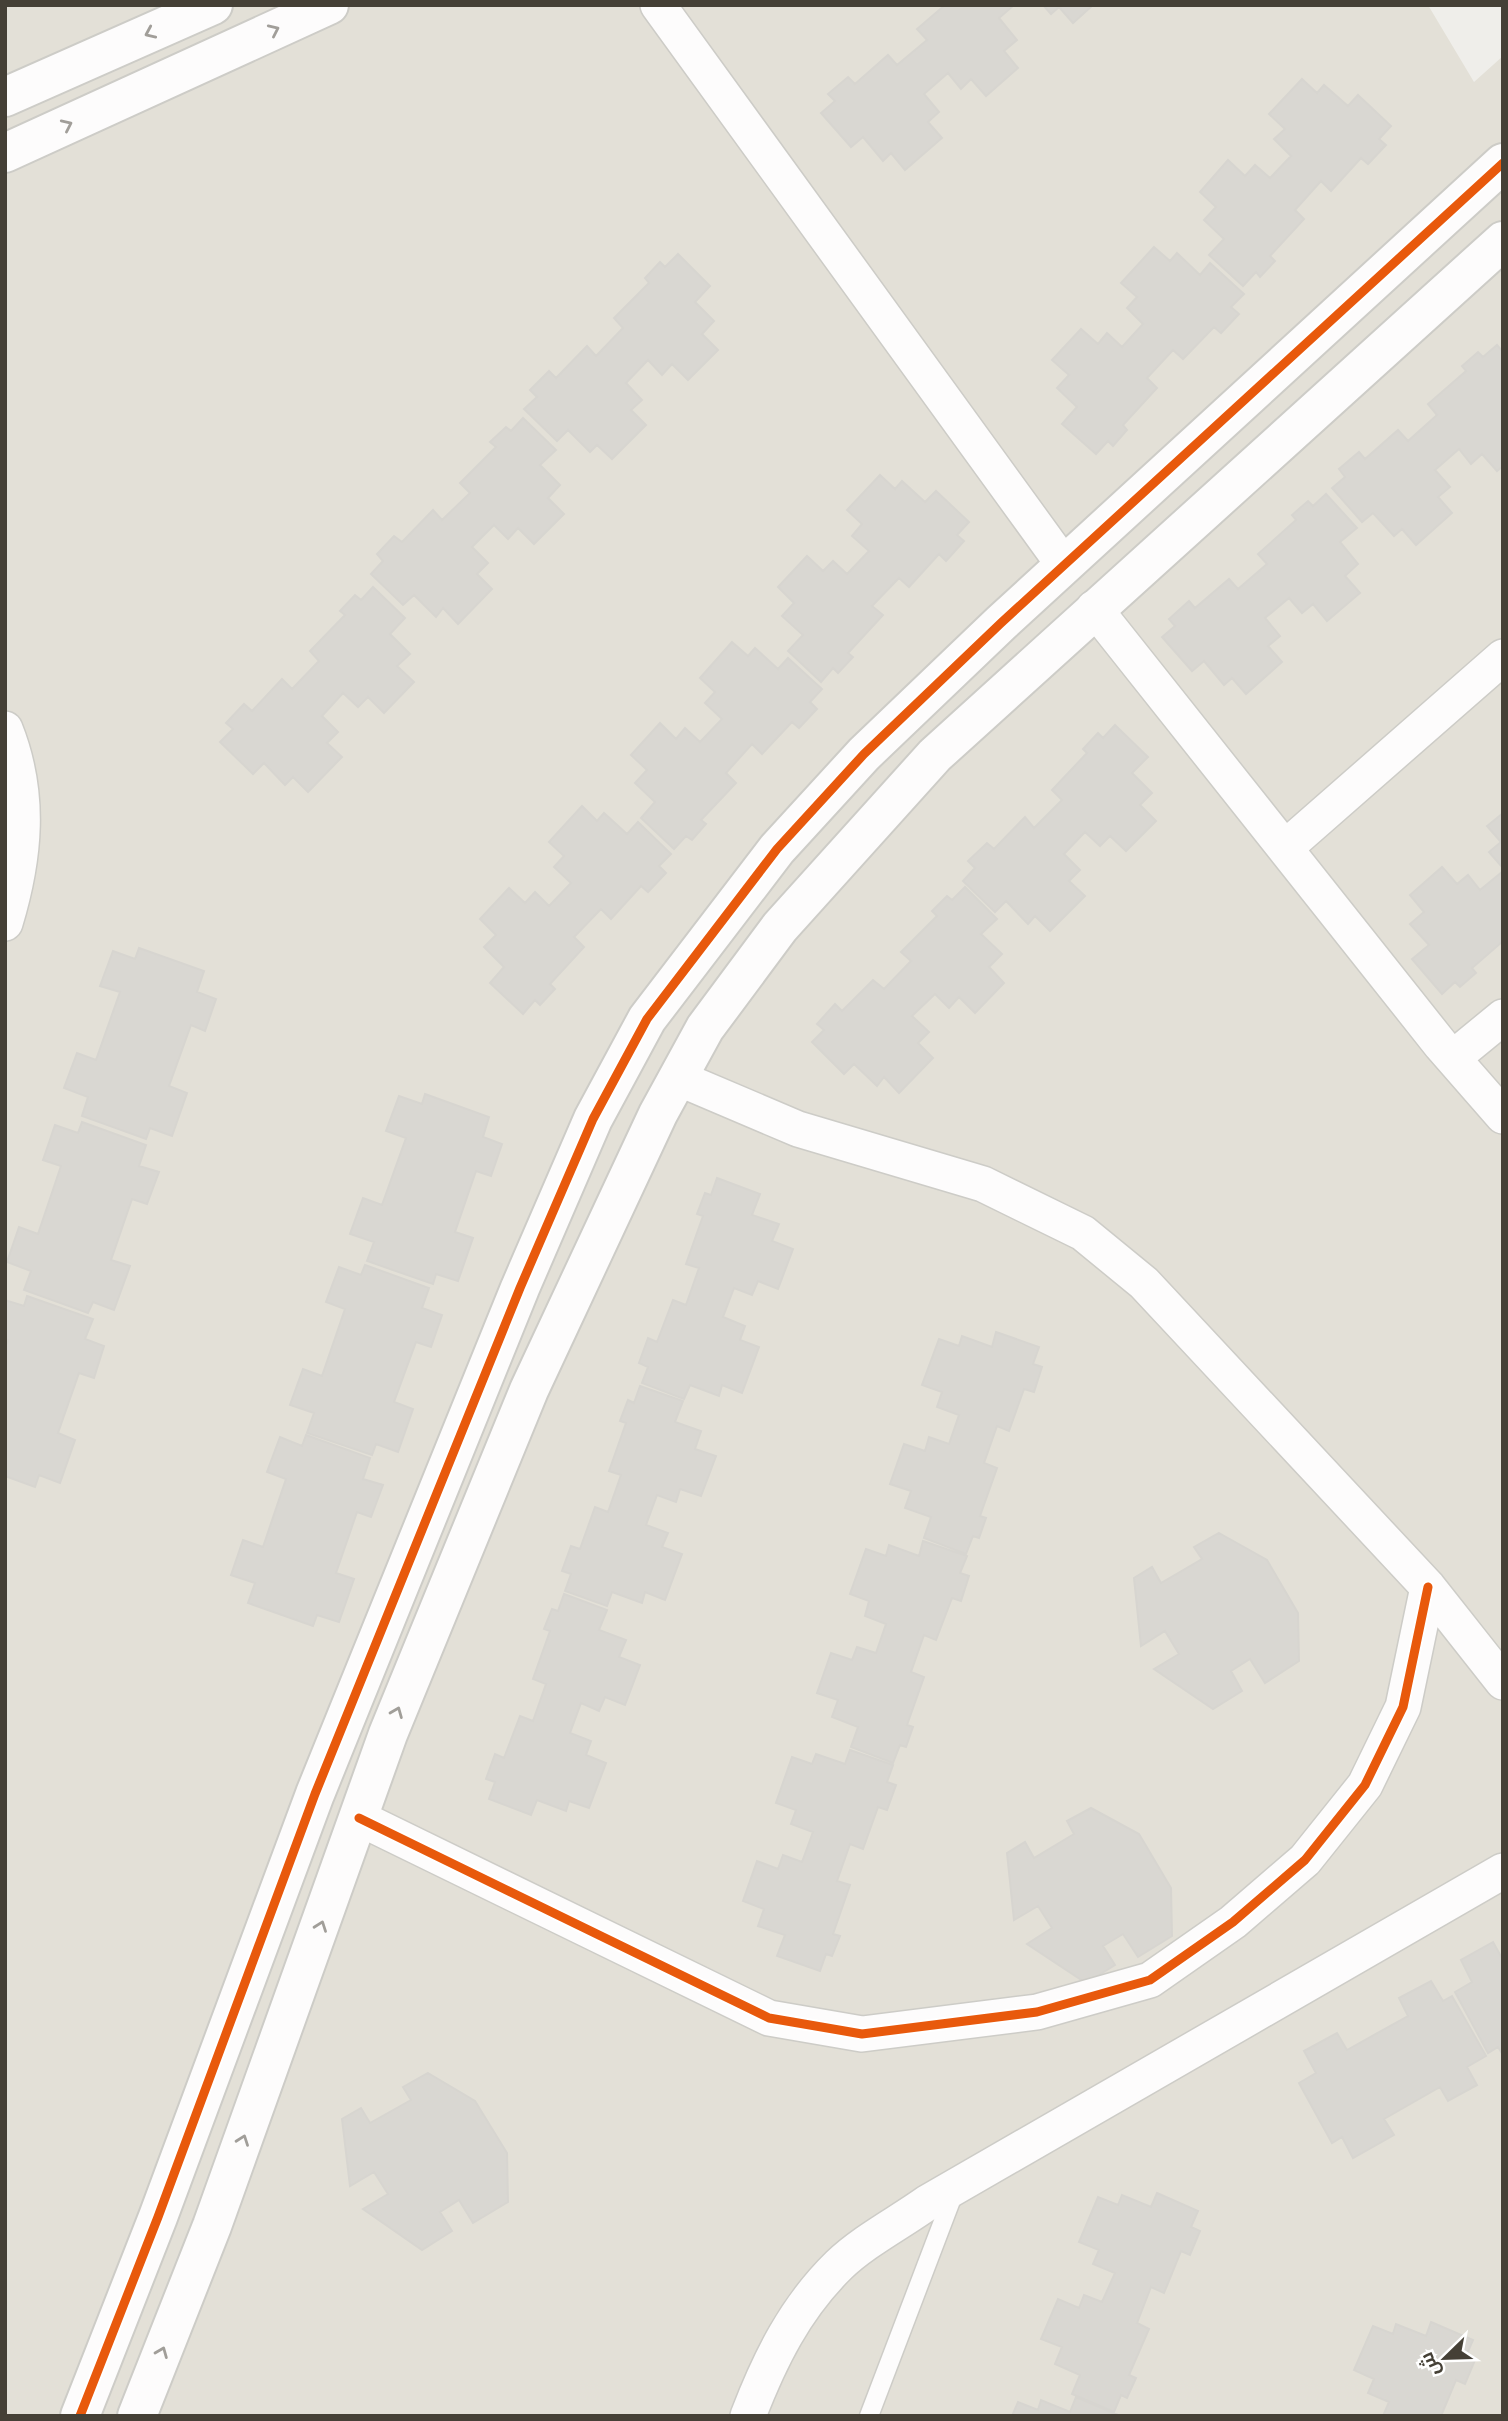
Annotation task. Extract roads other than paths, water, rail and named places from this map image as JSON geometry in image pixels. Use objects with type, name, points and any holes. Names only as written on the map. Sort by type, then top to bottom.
[{"type":"street","points":[[5,97],[213,5]]},
{"type":"street","points":[[5,153],[329,5]]},
{"type":"street","points":[[658,5],[1064,565]]},
{"type":"street","points":[[80,2416],[158,2217],[315,1794],[520,1288],[593,1119],[647,1019],[777,849],[863,754],[1064,565],[1503,163]]},
{"type":"street","points":[[136,2416],[212,2226],[388,1734],[529,1390],[678,1078],[705,1028],[780,927],[935,755],[1094,608],[1503,241]]},
{"type":"street","points":[[1094,608],[1453,1058],[1503,1116]]},
{"type":"street","points":[[1285,848],[1503,657]]},
{"type":"street","points":[[5,729],[14,751],[25,815],[15,890],[5,923]]},
{"type":"street","points":[[1453,1058],[1503,1017]]},
{"type":"street","points":[[678,1078],[798,1129],[983,1184],[1083,1233],[1144,1283],[1428,1587],[1503,1682]]},
{"type":"street","points":[[359,1818],[769,2018],[862,2034],[1037,2012],[1150,1980],[1233,1922],[1305,1860],[1365,1785],[1403,1707],[1428,1587]]},
{"type":"street","points":[[748,2416],[767,2368],[795,2315],[841,2264],[927,2203],[1503,1871]]},
{"type":"lane","points":[[869,2416],[957,2186]]}]
